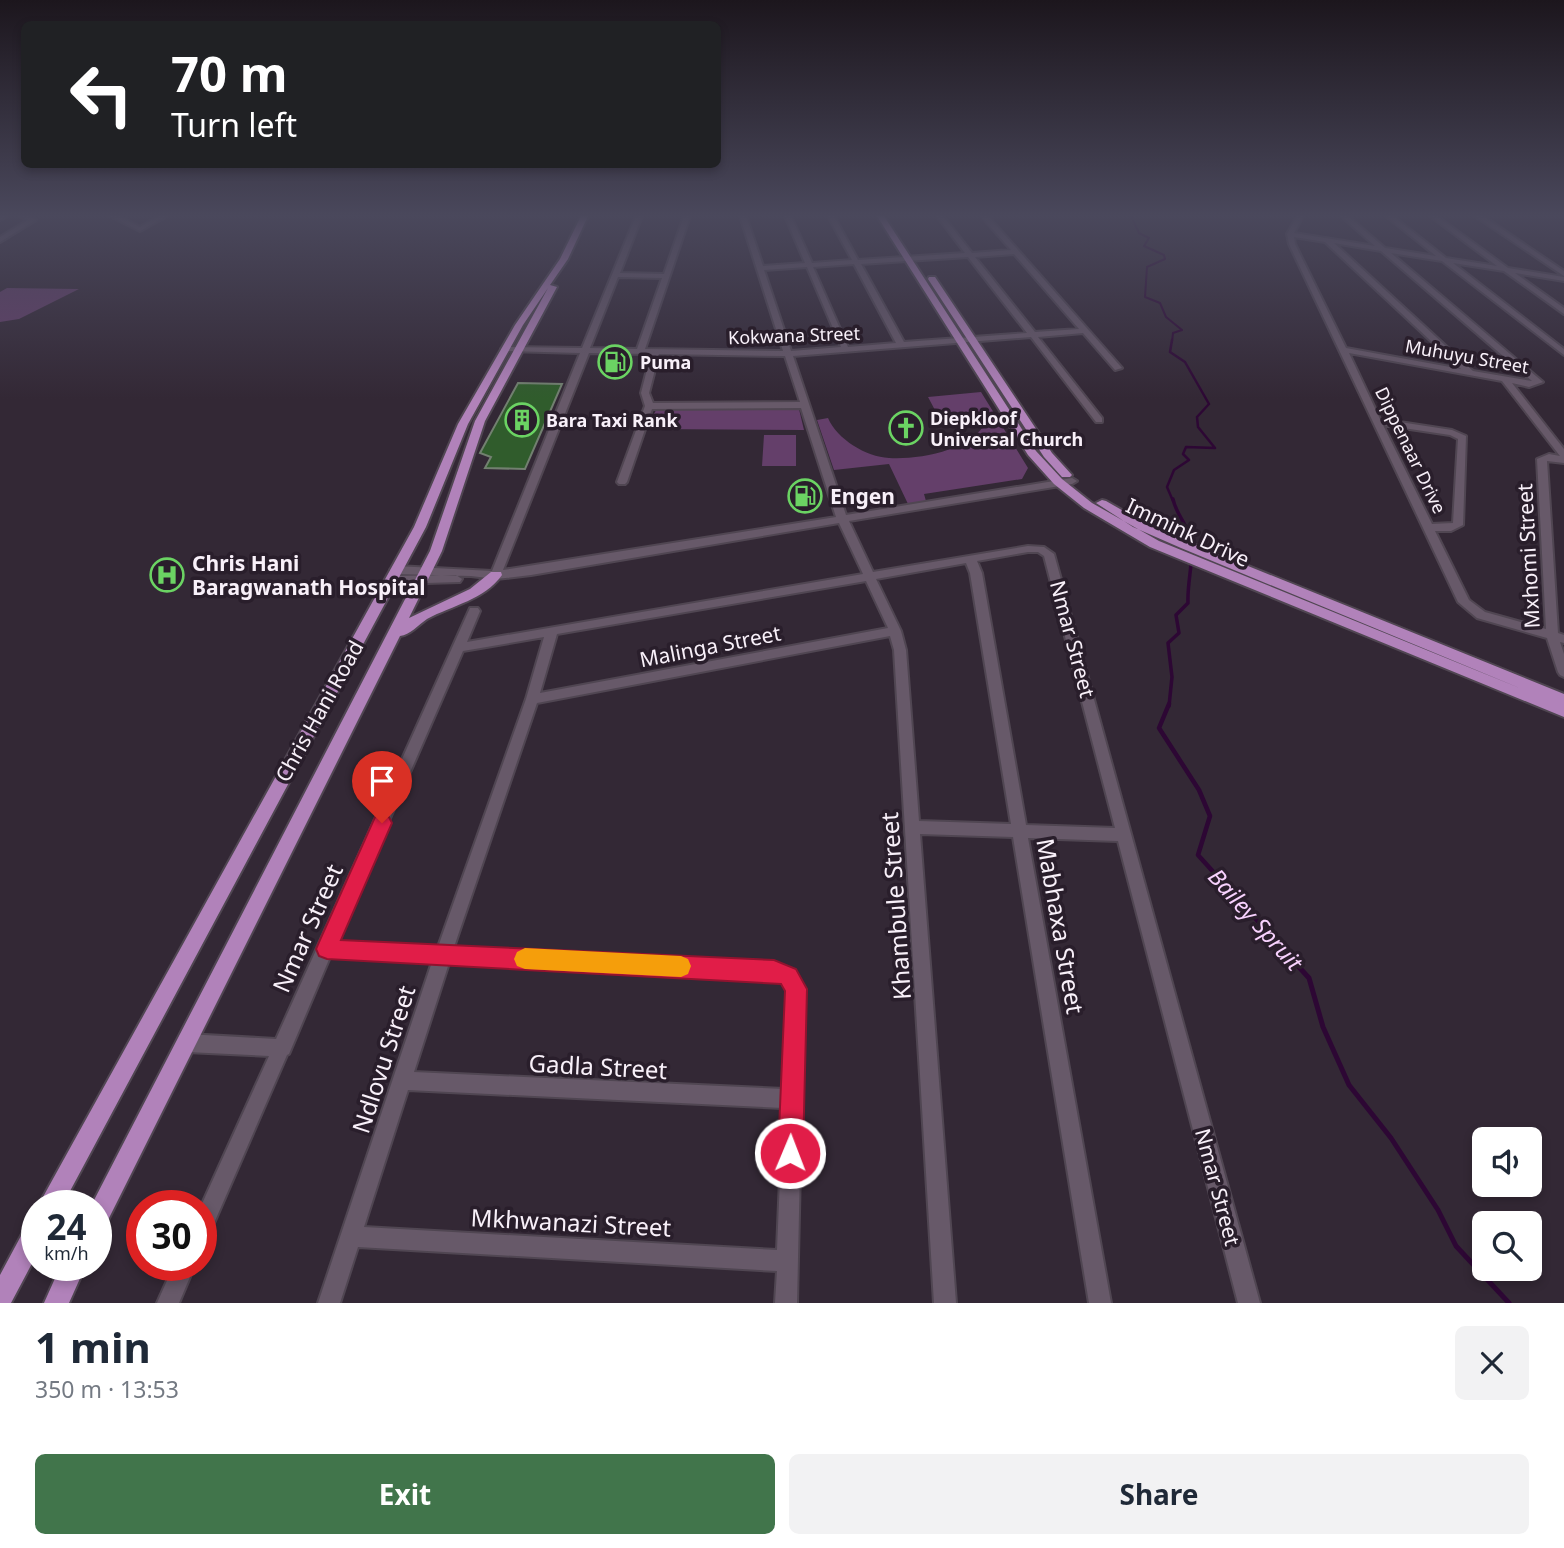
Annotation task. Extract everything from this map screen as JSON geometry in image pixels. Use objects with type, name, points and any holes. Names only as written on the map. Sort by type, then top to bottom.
[{"type":"main road","name":"Chris Hani Road","points":[[111,1190],[441,540],[480,421],[535,298],[551,277]]},
{"type":"main road","name":"Chris Hani Road","points":[[58,1190],[433,502],[458,434],[489,378],[513,349],[558,277]]},
{"type":"main road","name":"Immink Drive","points":[[923,277],[960,341],[1032,453],[1126,528],[1187,551],[1226,562],[1564,699]]},
{"type":"main road","name":"Immink Drive","points":[[926,277],[973,340],[1066,482]]},
{"type":"main road","name":"Immink Drive","points":[[1187,551],[1234,577],[1564,711]]},
{"type":"main road","points":[[391,642],[418,616],[478,592],[496,575]]},
{"type":"main road","points":[[4,1290],[21,1259]]},
{"type":"main road","points":[[56,1303],[66,1281]]},
{"type":"street","points":[[496,575],[614,277]]},
{"type":"street","points":[[640,352],[666,277]]},
{"type":"street","name":"Khambule Street","points":[[763,277],[842,518],[895,631],[900,650],[945,1303]]},
{"type":"street","points":[[813,277],[846,350]]},
{"type":"street","points":[[863,277],[902,346]]},
{"type":"street","points":[[987,277],[1099,420]]},
{"type":"street","points":[[1037,277],[1118,368]]},
{"type":"street","name":"Dippenaar Drive","points":[[1308,277],[1471,609],[1489,618],[1558,638]]},
{"type":"street","points":[[1366,277],[1469,373]]},
{"type":"street","name":"Muhuyu Street","points":[[1344,350],[1531,384],[1539,382],[1415,277]]},
{"type":"street","points":[[1466,277],[1564,353]]},
{"type":"street","points":[[1515,277],[1564,312]]},
{"type":"street","name":"Kokwana Street","points":[[513,349],[788,354],[1084,331]]},
{"type":"street","points":[[622,482],[649,406],[645,393],[656,352]]},
{"type":"street","points":[[1504,379],[1564,457]]},
{"type":"street","points":[[649,406],[804,405]]},
{"type":"street","points":[[1378,421],[1452,433],[1463,438],[1458,525],[1449,528],[1429,527]]},
{"type":"street","name":"Mxhomi Street","points":[[1564,457],[1542,459],[1558,638],[1564,672]]},
{"type":"street","points":[[394,575],[468,579],[1066,482]]},
{"type":"street","name":"Nmar Street","points":[[460,647],[1035,548],[1051,556],[1250,1303]]},
{"type":"street","name":"Mabhaxa Street","points":[[970,559],[976,573],[1100,1303]]},
{"type":"street","name":"Nmar Street","points":[[217,1194],[474,611]]},
{"type":"street","name":"Ndlovu Street","points":[[329,1303],[443,955],[532,698],[552,631]]},
{"type":"street","name":"Malinga Street","points":[[532,698],[895,631]]},
{"type":"street","points":[[913,827],[1124,835]]},
{"type":"street","points":[[327,949],[782,973],[788,976],[796,989],[786,1303]]},
{"type":"street","points":[[187,1043],[283,1048]]},
{"type":"street","name":"Gadla Street","points":[[402,1081],[792,1099]]},
{"type":"street","name":"Mkhwanazi Street","points":[[351,1236],[788,1261]]},
{"type":"street","points":[[168,1303],[178,1281]]},
{"type":"shaded area","points":[[7,288],[79,289],[19,319],[0,322],[0,292]]},
{"type":"shaded area","points":[[981,392],[1028,468],[1022,479],[924,494],[926,501],[908,504],[889,464],[834,470],[817,420],[828,418],[838,433],[853,446],[880,457],[930,455],[970,439],[980,431],[986,421],[936,412],[928,397]]},
{"type":"shaded area","points":[[799,409],[804,430],[647,429],[656,410]]},
{"type":"shaded area","points":[[764,435],[796,435],[796,466],[762,466]]},
{"type":"building","name":"Bara Taxi Rank","points":[[518,383],[562,384],[525,469],[485,468],[491,457],[480,453]]},
{"type":"waterway","name":"Bailey Spruit","points":[[1146,277],[1145,297],[1160,303],[1166,317],[1182,330],[1173,333],[1172,342]]},
{"type":"waterway","name":"Bailey Spruit","points":[[1172,340],[1170,352],[1185,362],[1209,404],[1197,417],[1198,427],[1215,448],[1186,447],[1183,454],[1189,460],[1174,470],[1167,487],[1173,501]]},
{"type":"waterway","name":"Bailey Spruit","points":[[1169,706],[1172,677],[1168,643],[1179,633],[1176,615],[1188,603],[1192,556],[1190,536],[1173,499]]},
{"type":"waterway","name":"Bailey Spruit","points":[[1169,704],[1159,728],[1199,790],[1210,816],[1198,855],[1300,968]]},
{"type":"waterway","name":"Bailey Spruit","points":[[1298,966],[1309,978],[1323,1027],[1349,1085],[1391,1138],[1438,1210],[1456,1246],[1509,1303]]},
{"type":"slow traffic","points":[[525,959],[681,966]]},
{"type":"place","name":"Puma","points":[[615,362]]},
{"type":"place","name":"Bara Taxi Rank","points":[[522,420]]},
{"type":"place","name":"Diepkloof Universal Church","points":[[906,428]]},
{"type":"place","name":"Engen","points":[[805,496]]},
{"type":"place","name":"Chris Hani Baragwanath Hospital","points":[[167,575]]},
{"type":"route","points":[[382,823],[327,949],[774,971],[788,976],[796,989],[790,1153]]}]
